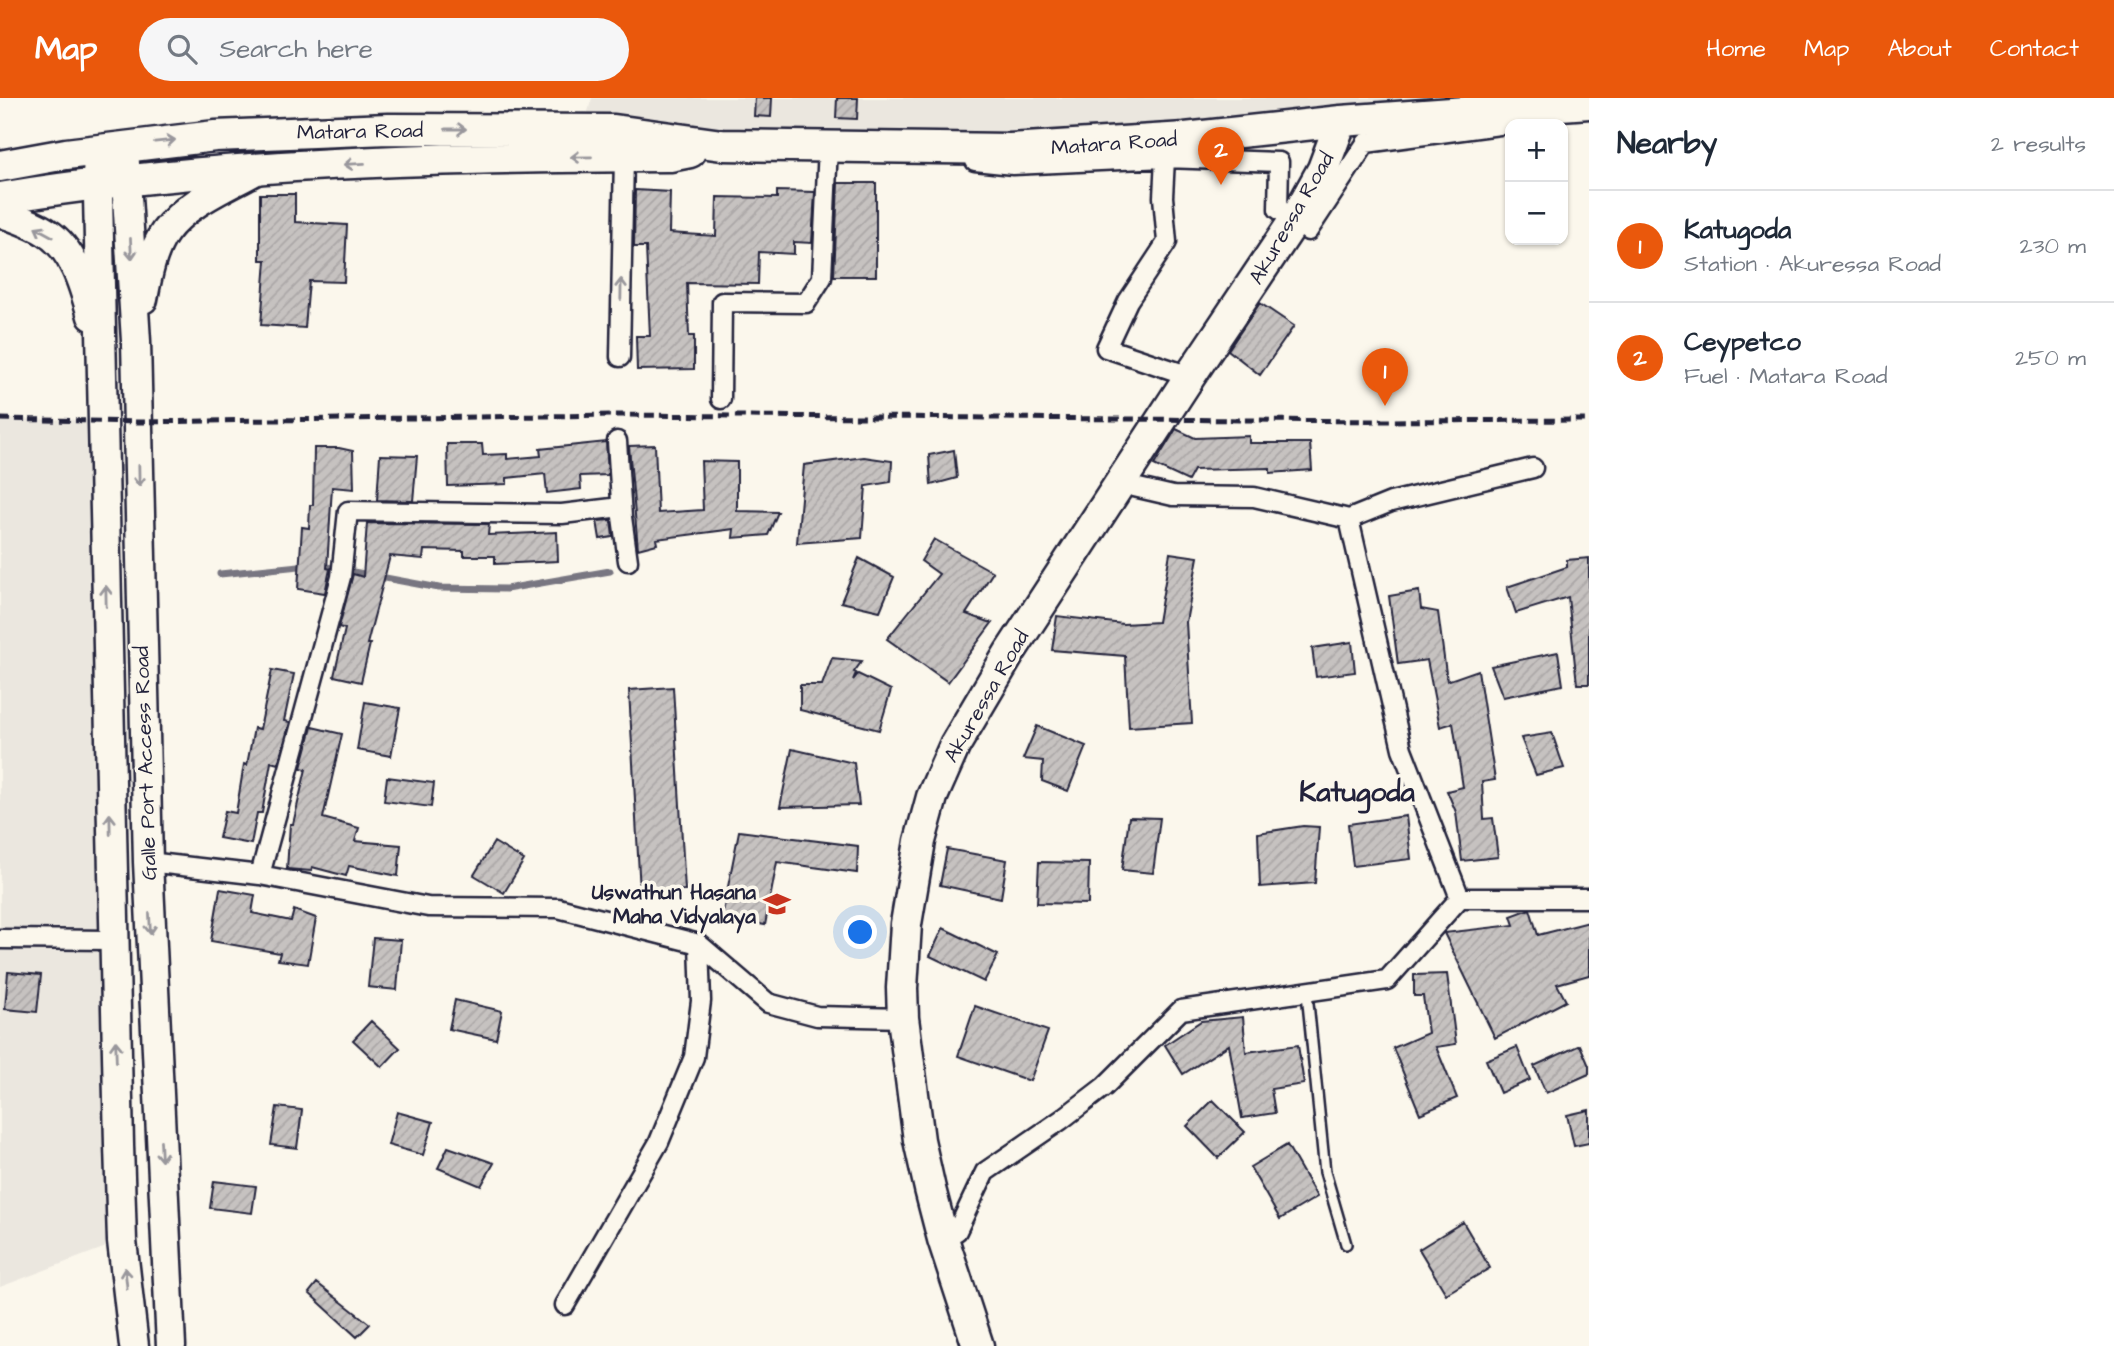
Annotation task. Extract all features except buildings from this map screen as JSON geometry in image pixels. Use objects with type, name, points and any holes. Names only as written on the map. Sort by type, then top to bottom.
[{"type":"highway","name":"Matara Road","points":[[0,166],[215,136],[388,129],[614,130],[722,145],[1010,149],[1185,138],[1341,121],[1589,103]]},
{"type":"highway","name":"Akuressa Road","points":[[978,1346],[943,1239],[919,1140],[903,1018],[905,924],[920,841],[937,784],[955,745],[1010,652],[1294,221],[1322,169],[1341,121]]},
{"type":"highway","name":"Matara Road","points":[[0,198],[112,182],[256,170],[446,159],[670,156],[722,145]]},
{"type":"main road","points":[[110,149],[112,182]]},
{"type":"main road","points":[[136,341],[148,272],[163,234],[176,219],[256,170]]},
{"type":"main road","name":"Galle Port Access Road","points":[[112,182],[136,341],[148,862],[171,1346]]},
{"type":"main road","name":"Galle Port Access Road","points":[[112,182],[102,356],[113,940],[122,1241],[134,1346]]},
{"type":"main road","points":[[0,212],[43,230],[62,245],[83,283],[102,356]]},
{"type":"street","points":[[721,399],[722,302],[806,303],[822,278],[828,146],[1013,165],[1165,158],[1279,162],[1278,209],[1308,231],[1366,143],[1589,113]]},
{"type":"street","points":[[620,357],[624,157]]},
{"type":"street","points":[[1165,158],[1163,197],[1167,242],[1128,301],[1107,348],[1190,376]]},
{"type":"street","points":[[617,441],[628,561]]},
{"type":"street","points":[[1121,484],[1173,496],[1254,497],[1349,519],[1391,502],[1534,468]]},
{"type":"street","points":[[260,875],[341,577],[348,511],[562,514],[621,507]]},
{"type":"street","points":[[1349,519],[1402,749],[1460,898]]},
{"type":"street","points":[[148,862],[260,875],[428,907],[558,908],[699,944],[768,1003],[817,1016],[903,1018]]},
{"type":"street","points":[[943,1239],[957,1231],[985,1172],[1104,1087],[1181,1010],[1387,980],[1460,898],[1589,898]]},
{"type":"street","points":[[0,939],[113,940]]},
{"type":"street","points":[[565,1305],[659,1142],[694,1057],[701,1001],[699,944]]},
{"type":"lane","points":[[1307,993],[1325,1172],[1346,1244]]},
{"type":"shaded area","points":[[592,98],[1589,98],[1185,138],[722,145],[587,115]]},
{"type":"shaded area","points":[[0,419],[102,420],[122,1241],[0,1287]]},
{"type":"waterway","points":[[220,574],[309,565]]},
{"type":"waterway","points":[[321,566],[439,588],[506,589],[610,571]]},
{"type":"railway","points":[[0,419],[138,422],[614,415],[1589,420]]},
{"type":"place","name":"Ceypetco","points":[[1221,185]]},
{"type":"place","name":"Katugoda","points":[[1385,406]]},
{"type":"place","name":"Uswathun Hasana Maha Vidyalaya","points":[[777,904]]},
{"type":"district","name":"Katugoda","points":[[1357,791]]}]
